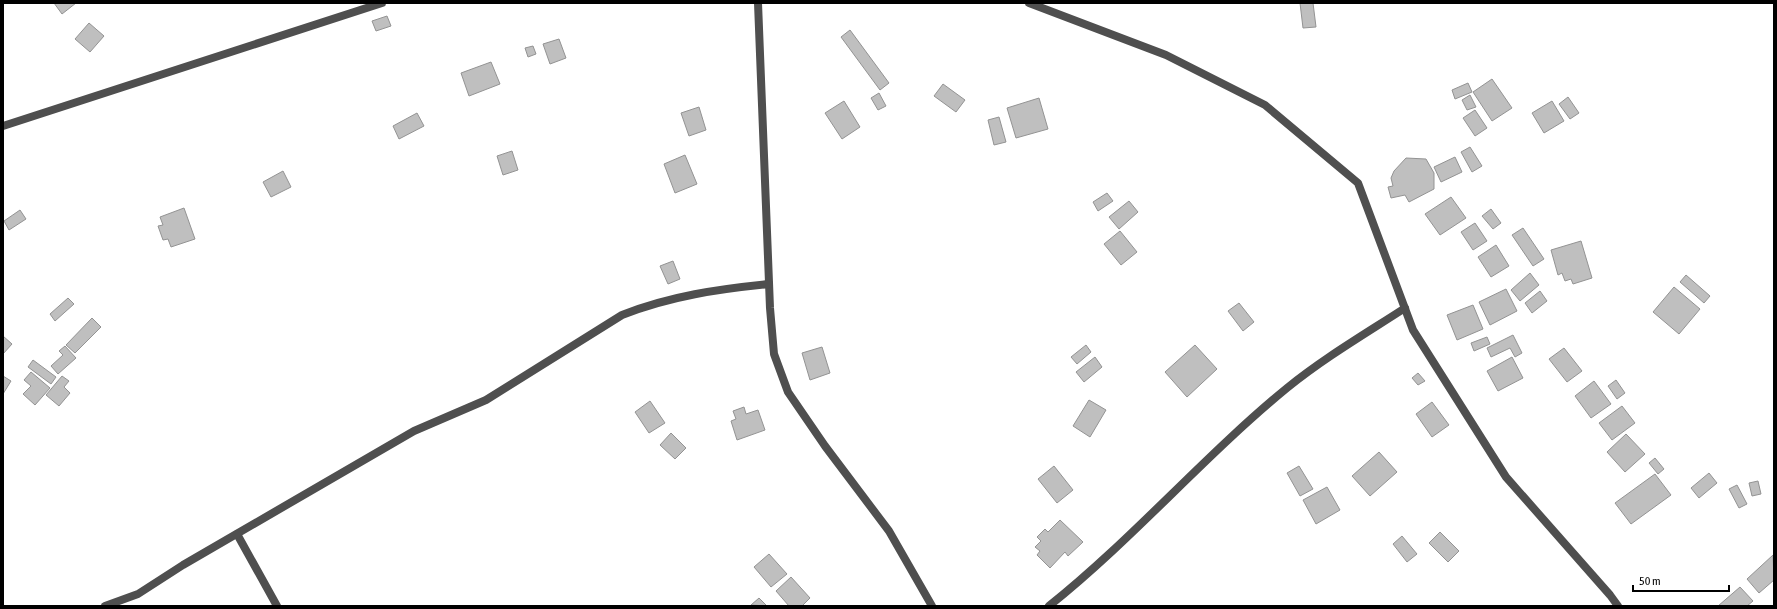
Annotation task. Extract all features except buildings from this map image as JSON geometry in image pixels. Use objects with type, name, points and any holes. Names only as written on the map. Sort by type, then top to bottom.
[{"type":"street","points":[[3,126],[382,3]]},
{"type":"street","points":[[758,3],[769,284],[774,354],[788,392],[825,446],[889,531],[932,606]]},
{"type":"street","points":[[1029,3],[1166,55],[1265,105],[1358,183],[1413,330],[1506,477],[1618,606]]},
{"type":"street","points":[[105,606],[138,594],[237,534],[414,431],[492,397],[622,315],[646,306],[689,295],[769,284]]},
{"type":"street","points":[[1049,606],[1179,488],[1245,424],[1288,387],[1342,348],[1405,308]]},
{"type":"street","points":[[237,534],[277,606]]}]
